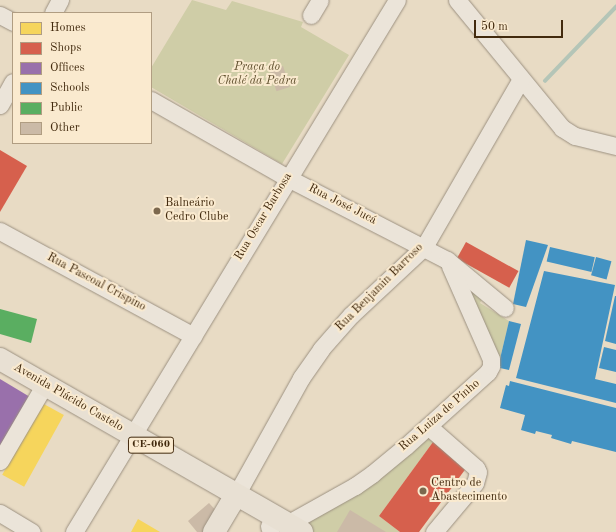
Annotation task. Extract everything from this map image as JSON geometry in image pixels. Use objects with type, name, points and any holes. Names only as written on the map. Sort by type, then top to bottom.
[{"type":"main road","name":"Avenida Plácido Castelo","points":[[0,359],[42,390]]},
{"type":"main road","name":"Avenida Plácido Castelo","points":[[0,372],[42,390],[240,503],[282,529]]},
{"type":"main road","points":[[214,532],[240,503]]},
{"type":"main road","points":[[232,532],[240,503]]},
{"type":"street","points":[[54,12],[60,0]]},
{"type":"street","points":[[311,15],[320,0]]},
{"type":"street","name":"Rua Oscar Barbosa","points":[[74,532],[397,0]]},
{"type":"street","points":[[457,0],[562,128],[575,136],[616,146]]},
{"type":"street","points":[[0,15],[12,21]]},
{"type":"street","name":"Rua Benjamin Barroso","points":[[240,503],[301,378],[321,349],[351,315],[424,247],[521,79]]},
{"type":"street","points":[[0,105],[12,84]]},
{"type":"street","name":"Rua José Jucá","points":[[152,101],[288,178],[447,260],[505,308]]},
{"type":"street","name":"Rua Pascoal Crispino","points":[[0,231],[193,336]]},
{"type":"street","name":"Rua Luiza de Pinho","points":[[282,529],[355,486],[406,446],[482,379],[491,366],[491,358],[481,333],[447,260]]},
{"type":"street","points":[[0,461],[42,390]]},
{"type":"street","points":[[428,426],[476,468],[478,472],[474,483],[434,532]]},
{"type":"street","points":[[0,513],[32,532]]},
{"type":"green space","name":"Praça do Chalé da Pedra","points":[[192,0],[226,10],[232,1],[303,22],[301,27],[349,55],[282,164],[152,88],[152,66]]},
{"type":"green space","points":[[470,290],[483,297],[480,303],[509,321],[500,359]]},
{"type":"green space","points":[[426,436],[433,442],[379,516],[400,532],[314,532],[302,525]]},
{"type":"building: Homes","points":[[42,403],[64,415],[24,487],[2,475]]},
{"type":"building: Homes","points":[[138,519],[160,532],[131,532]]},
{"type":"building: Shops","points":[[0,150],[27,166],[0,212]]},
{"type":"building: Shops","points":[[466,242],[518,271],[509,288],[457,259]]},
{"type":"building: Shops","name":"Centro de Abastecimento","points":[[433,442],[467,467],[419,532],[400,532],[379,516]]},
{"type":"building: Offices","points":[[0,379],[30,397],[0,449]]},
{"type":"building: Schools","points":[[526,240],[548,245],[526,307],[513,304]]},
{"type":"building: Schools","points":[[550,247],[595,257],[591,272],[547,262]]},
{"type":"building: Schools","points":[[596,257],[611,261],[607,279],[591,275]]},
{"type":"building: Schools","points":[[544,271],[615,285],[595,379],[616,384],[616,403],[516,378]]},
{"type":"building: Schools","points":[[616,296],[616,344],[605,341]]},
{"type":"building: Schools","points":[[509,321],[521,324],[509,370],[500,368],[500,359]]},
{"type":"building: Schools","points":[[604,347],[616,350],[616,372],[599,368]]},
{"type":"building: Schools","points":[[510,381],[616,408],[616,452],[572,441],[571,444],[551,438],[552,435],[536,431],[535,434],[521,430],[525,415],[500,408],[506,385],[509,386]]},
{"type":"building: Public","points":[[0,309],[37,319],[31,343],[0,334]]},
{"type":"building: Other","points":[[283,66],[290,87],[276,91],[270,70]]},
{"type":"building: Other","points":[[209,503],[221,516],[203,532],[197,532],[188,521]]},
{"type":"building: Other","points":[[350,510],[386,532],[337,532]]},
{"type":"waterway","points":[[545,81],[616,7]]},
{"type":"place","name":"Balneário Cedro Clube","points":[[157,211]]},
{"type":"place","name":"Centro de Abastecimento","points":[[423,491]]}]
